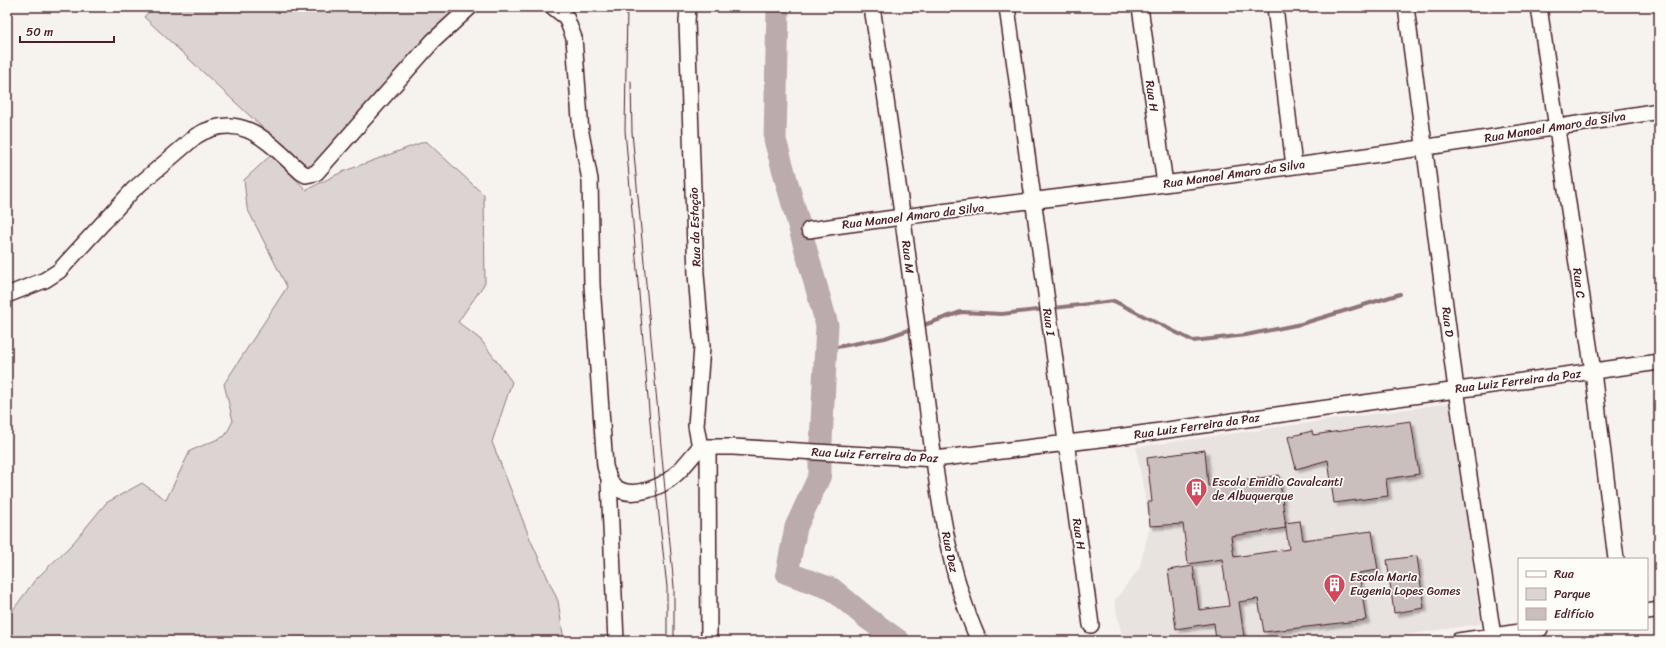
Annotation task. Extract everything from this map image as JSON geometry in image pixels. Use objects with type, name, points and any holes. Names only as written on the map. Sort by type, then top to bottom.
[{"type":"street","points":[[7,295],[45,280],[59,271],[133,190],[196,136],[206,130],[231,125],[242,128],[278,149],[301,172],[306,175],[316,173],[433,41],[470,7]]},
{"type":"street","points":[[553,7],[566,17],[571,26],[574,38],[581,133],[590,180],[592,285],[598,386],[605,466],[610,481],[616,641]]},
{"type":"street","name":"Rua da Estação","points":[[688,7],[687,22],[696,274],[702,347],[696,426],[704,447],[709,641]]},
{"type":"street","name":"Rua M","points":[[872,7],[903,216],[935,459]]},
{"type":"street","name":"Rua I","points":[[1007,7],[1044,290],[1067,443]]},
{"type":"street","name":"Rua H","points":[[1140,7],[1165,184]]},
{"type":"street","points":[[1275,7],[1294,166]]},
{"type":"street","name":"Rua D","points":[[1406,7],[1426,148],[1456,389],[1493,636]]},
{"type":"street","name":"Rua C","points":[[1539,7],[1592,372],[1616,558]]},
{"type":"street","name":"Rua Manoel Amaro da Silva","points":[[809,230],[903,216],[1165,184],[1426,148],[1659,111]]},
{"type":"street","name":"Rua Luiz Ferreira da Paz","points":[[704,447],[733,447],[935,459],[1067,443],[1659,362]]},
{"type":"street","name":"Rua H","points":[[1067,443],[1091,625]]},
{"type":"street","points":[[610,481],[616,488],[625,492],[637,492],[655,487],[675,475],[704,447]]},
{"type":"street","name":"Rua Dez","points":[[935,459],[946,533],[955,577],[979,641]]},
{"type":"street","points":[[1648,612],[1659,610]]},
{"type":"street","points":[[1458,641],[1533,630]]},
{"type":"shaded area","points":[[1450,403],[1481,624],[1362,641],[1123,641],[1114,601],[1139,569],[1150,526],[1136,447]]},
{"type":"green space","points":[[153,7],[461,7],[310,172],[144,17]]},
{"type":"green space","points":[[426,141],[484,195],[485,283],[458,322],[481,340],[512,382],[492,442],[531,541],[558,601],[564,641],[7,641],[7,618],[35,580],[73,543],[106,503],[142,483],[166,500],[190,451],[225,436],[233,421],[224,384],[287,287],[247,208],[244,180],[272,154],[306,190],[342,172]]},
{"type":"building","points":[[1411,421],[1419,474],[1386,479],[1388,496],[1334,503],[1328,460],[1296,469],[1288,437],[1312,431],[1313,435]]},
{"type":"building","points":[[1205,450],[1208,486],[1279,475],[1285,523],[1300,521],[1303,540],[1372,531],[1378,570],[1359,573],[1366,620],[1264,632],[1258,599],[1239,602],[1244,637],[1216,641],[1214,623],[1176,629],[1168,570],[1193,566],[1199,610],[1229,606],[1222,559],[1188,564],[1183,524],[1150,526],[1148,502],[1152,502],[1147,458]],"holes":[[[1286,528],[1289,549],[1234,557],[1231,536]]]},
{"type":"building","points":[[1417,556],[1424,608],[1394,613],[1387,560]]},
{"type":"waterway","points":[[778,7],[775,140],[827,325],[821,442]]},
{"type":"waterway","points":[[921,326],[961,312],[1002,314],[1114,301],[1193,341],[1246,335],[1301,324],[1400,294]]},
{"type":"waterway","points":[[826,349],[885,338],[914,328]]},
{"type":"waterway","points":[[820,462],[820,475],[796,527],[787,573],[832,589],[867,618],[899,641]]},
{"type":"tram line","points":[[627,7],[625,130],[655,480],[667,587],[667,641]]},
{"type":"tram line","points":[[631,81],[632,132],[674,587],[674,641]]},
{"type":"place","name":"Escola Emidio Cavalcanti de Albuquerque","points":[[1197,508]]},
{"type":"place","name":"Escola Maria Eugenia Lopes Gomes","points":[[1334,604]]}]
